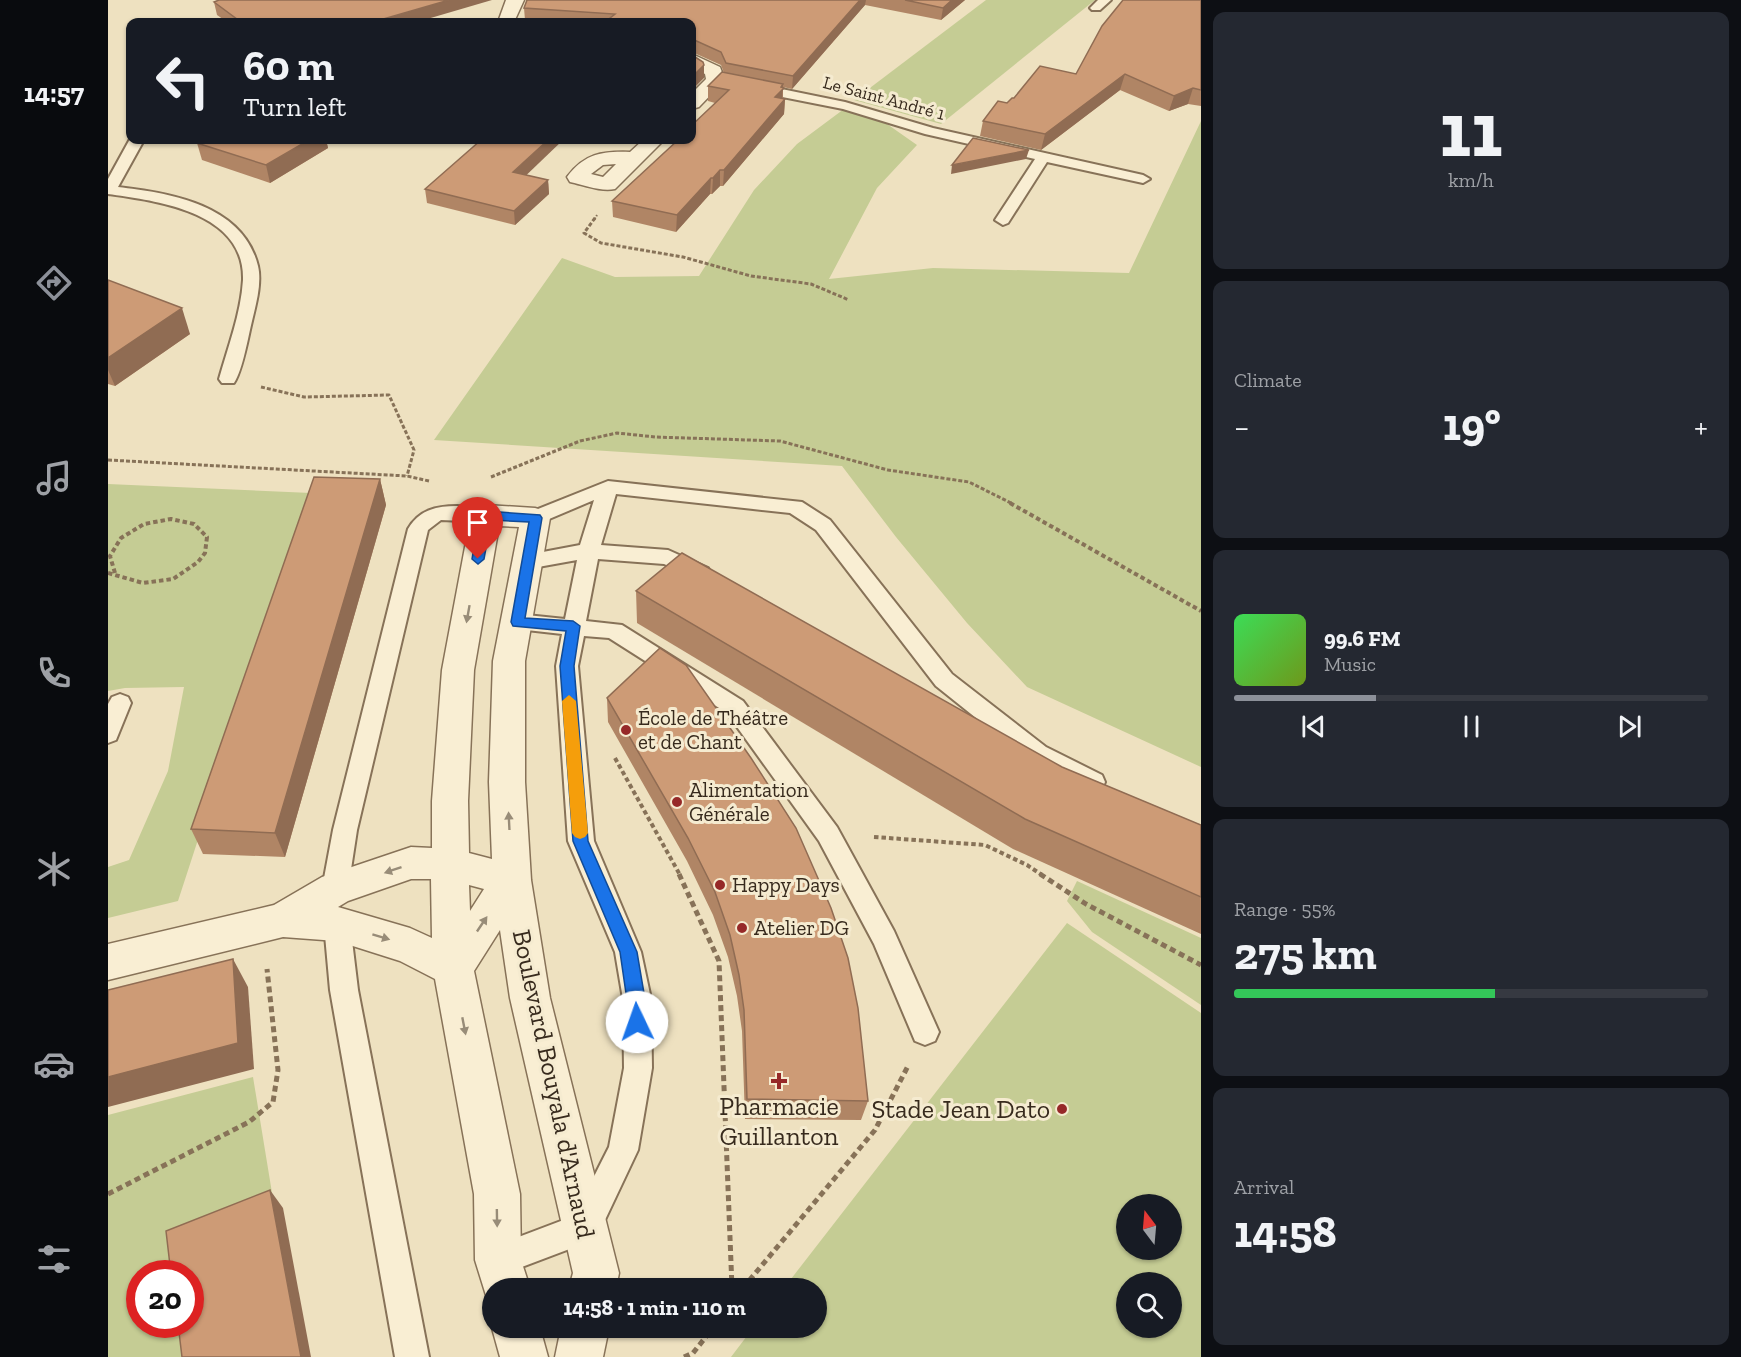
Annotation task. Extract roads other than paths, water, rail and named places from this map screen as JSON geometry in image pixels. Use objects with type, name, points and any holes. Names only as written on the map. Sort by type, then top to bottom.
[{"type":"street","points":[[508,18],[515,0]]},
{"type":"street","points":[[696,62],[727,82],[696,101]]},
{"type":"street","points":[[635,158],[602,158],[586,164],[578,177],[607,184],[635,158],[650,144]]},
{"type":"street","points":[[502,1274],[497,1194],[453,969],[450,801],[458,670],[486,515],[536,518]]},
{"type":"street","name":"Boulevard Bouyala d'Arnaud","points":[[536,518],[509,672],[507,782],[512,880],[530,998],[596,1273],[595,1278]]},
{"type":"street","points":[[108,962],[336,907],[411,863],[450,864],[512,880]]},
{"type":"street","name":"Boulevard Bouyala d'Arnaud","points":[[453,969],[512,880]]},
{"type":"street","points":[[336,907],[453,969]]},
{"type":"street","points":[[519,1338],[524,1357]]},
{"type":"street","points":[[579,1357],[583,1338]]},
{"type":"lane","name":"Le Saint André 1","points":[[727,82],[845,106],[930,131],[1143,178]]},
{"type":"lane","points":[[135,144],[109,190],[155,197],[207,212],[241,239],[251,267],[250,289],[228,379]]},
{"type":"lane","points":[[1003,220],[1043,157]]},
{"type":"lane","points":[[502,1274],[585,1228],[623,1150],[638,1068],[637,999],[628,952],[581,841],[567,666],[589,551],[608,487]]},
{"type":"lane","points":[[536,518],[608,487],[795,507],[823,525],[944,680],[1038,754],[1110,790]]},
{"type":"lane","points":[[412,1357],[344,990],[336,907],[345,830],[418,529],[424,519],[438,512],[486,515]]},
{"type":"lane","points":[[527,562],[589,551],[668,557],[718,581]]},
{"type":"lane","points":[[517,622],[614,630],[735,707],[828,834],[885,939],[925,1032]]},
{"type":"lane","points":[[108,734],[120,703]]},
{"type":"place","name":"École de Théâtre et de Chant","points":[[626,730]]},
{"type":"place","name":"Alimentation Générale","points":[[677,802]]},
{"type":"place","name":"Happy Days","points":[[720,885]]},
{"type":"place","name":"Atelier DG","points":[[742,928]]},
{"type":"place","name":"Pharmacie Guillanton","points":[[779,1081]]},
{"type":"place","name":"Stade Jean Dato","points":[[1062,1109]]}]
